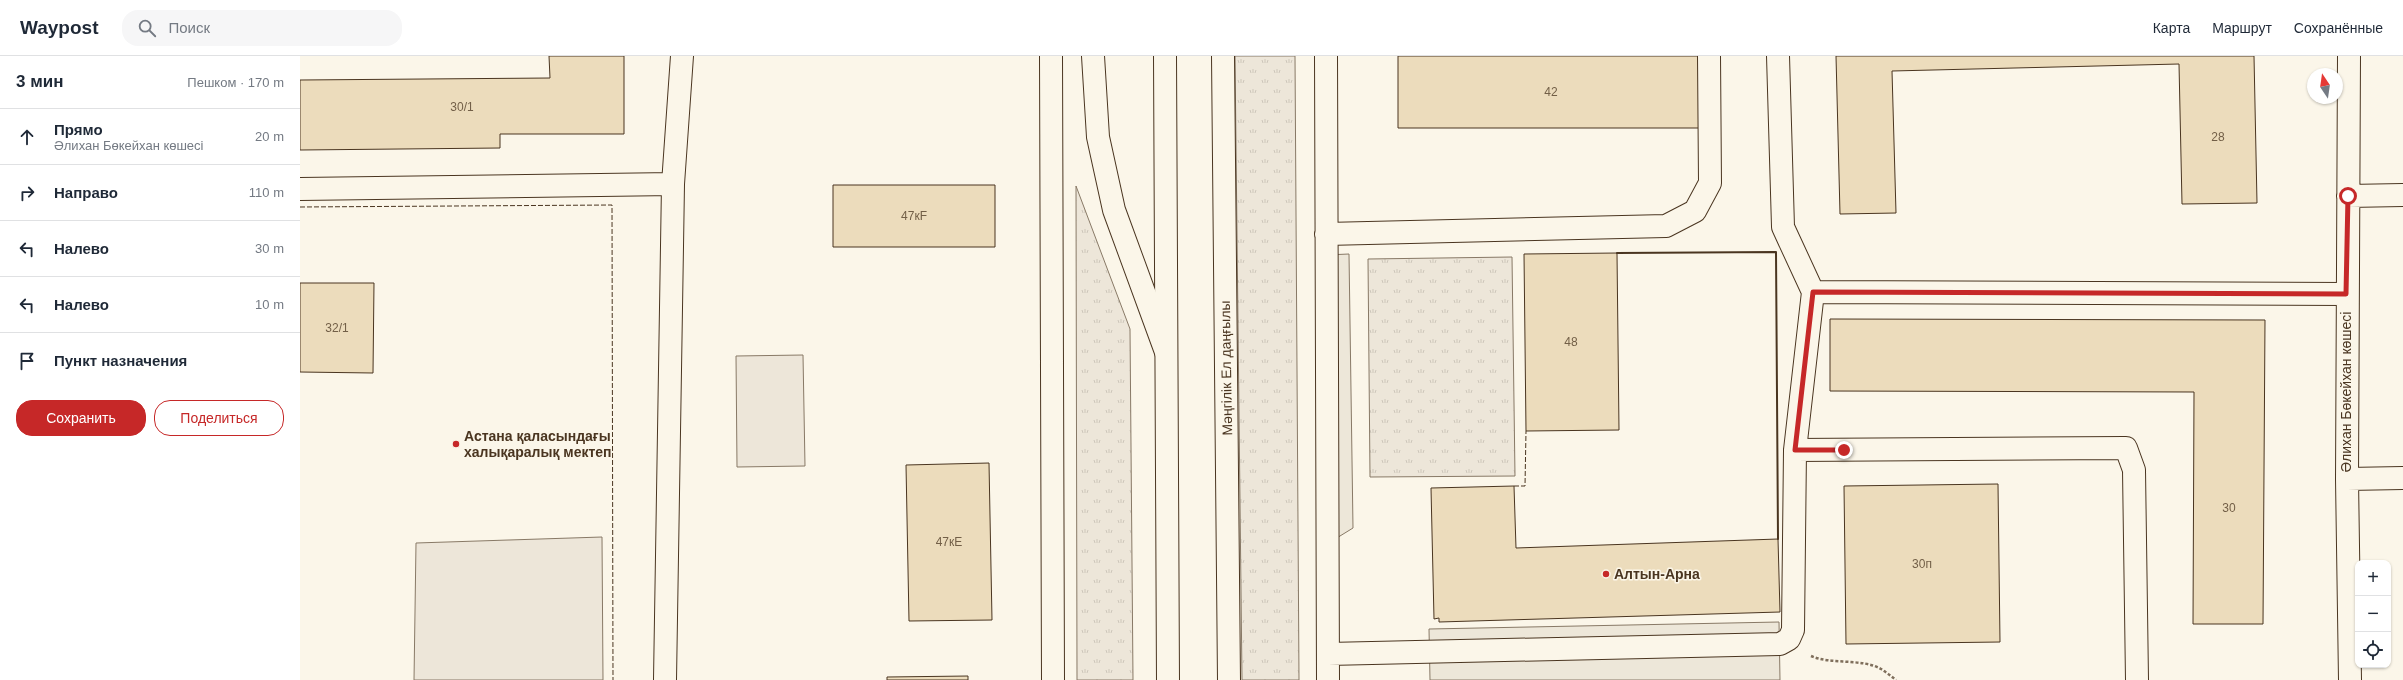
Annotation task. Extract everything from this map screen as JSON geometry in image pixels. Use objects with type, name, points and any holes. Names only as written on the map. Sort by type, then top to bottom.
[{"type":"main road","points":[[665,680],[673,184],[682,56]]},
{"type":"main road","points":[[1052,56],[1053,680]]},
{"type":"main road","points":[[1093,56],[1098,136],[1114,210],[1166,353]]},
{"type":"main road","points":[[1165,56],[1168,680]]},
{"type":"main road","name":"Мәңгілік Ел даңғылы","points":[[1223,56],[1229,680]]},
{"type":"main road","points":[[1326,56],[1328,680]]},
{"type":"main road","points":[[1326,234],[1666,226],[1695,211],[1710,183],[1709,56]]},
{"type":"main road","points":[[1328,654],[1780,644],[1789,639],[1793,630],[1795,450],[1813,292],[1783,227],[1778,56]]},
{"type":"main road","name":"Әлихан Бөкейхан көшесі","points":[[2349,56],[2346,294],[2350,680]]},
{"type":"main road","points":[[300,189],[673,184]]},
{"type":"main road","points":[[2348,196],[2403,195]]},
{"type":"main road","points":[[1813,292],[2346,294]]},
{"type":"main road","points":[[1795,450],[2126,448],[2134,470],[2137,680]]},
{"type":"main road","points":[[2347,479],[2403,478]]},
{"type":"path","points":[[1789,639],[1798,651],[1821,661],[1854,663],[1880,668],[1896,680]]},
{"type":"green space","points":[[1235,56],[1295,56],[1299,680],[1242,680]]},
{"type":"green space","points":[[1076,186],[1130,329],[1133,680],[1077,680]]},
{"type":"green space","points":[[1512,257],[1515,476],[1370,477],[1368,259]]},
{"type":"green space","points":[[803,355],[805,466],[737,467],[736,356]]},
{"type":"green space","points":[[602,537],[603,680],[414,680],[416,543]]},
{"type":"shaded area","points":[[1349,254],[1353,528],[1327,544],[1326,255]]},
{"type":"shaded area","points":[[1779,622],[1780,680],[1430,680],[1429,629]]},
{"type":"building","points":[[549,56],[624,56],[624,134],[500,134],[500,148],[300,150],[300,80],[550,78]]},
{"type":"building","points":[[1398,56],[1705,56],[1704,128],[1398,128]]},
{"type":"building","points":[[1836,56],[2254,56],[2257,203],[2182,204],[2179,64],[1892,71],[1896,213],[1840,214]]},
{"type":"building","points":[[833,185],[995,185],[995,247],[833,247]]},
{"type":"building","points":[[1617,253],[1619,430],[1526,431],[1524,254]]},
{"type":"building","points":[[300,283],[374,283],[373,373],[300,372]]},
{"type":"building","points":[[1830,319],[2265,320],[2263,624],[2193,624],[2194,392],[1830,391]]},
{"type":"building","points":[[989,463],[992,620],[909,621],[906,465]]},
{"type":"building","points":[[1998,484],[2000,642],[1846,644],[1844,486]]},
{"type":"building","name":"Алтын-Арна","points":[[1514,486],[1516,548],[1778,539],[1780,612],[1439,622],[1439,618],[1434,619],[1431,488]]},
{"type":"building","points":[[968,676],[968,680],[887,680],[887,677]]},
{"type":"fence","points":[[300,207],[612,205],[613,680]]},
{"type":"fence","points":[[1514,486],[1525,486],[1526,431]]},
{"type":"wall","points":[[1617,253],[1776,252],[1778,539]]},
{"type":"place","name":"Астана қаласындағы халықаралық мектеп","points":[[456,444]]},
{"type":"place","name":"Алтын-Арна","points":[[1606,574]]},
{"type":"route","points":[[1844,450],[1795,450],[1813,292],[2346,294],[2348,196]]}]
